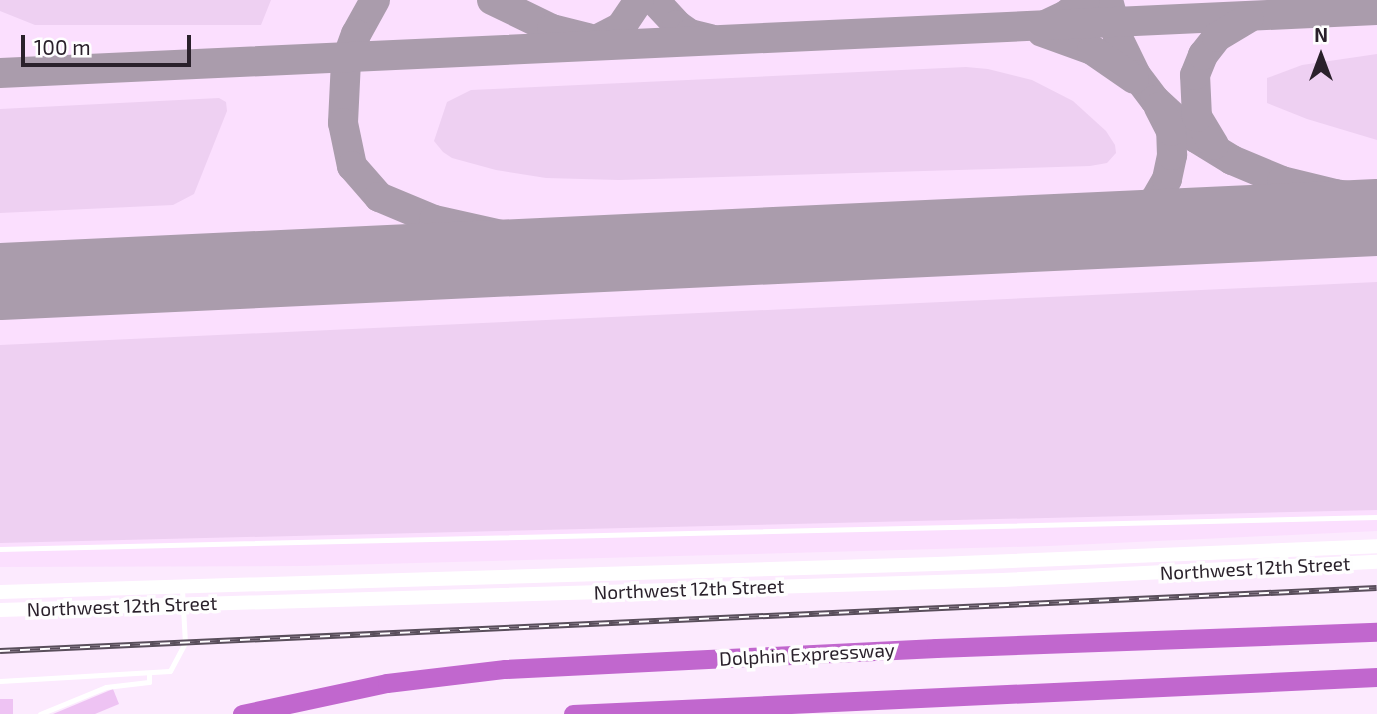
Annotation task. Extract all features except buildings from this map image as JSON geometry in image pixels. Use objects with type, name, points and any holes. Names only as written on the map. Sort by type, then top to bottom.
[{"type":"highway","name":"Dolphin Expressway","points":[[242,714],[387,683],[505,669],[936,648],[1377,632]]},
{"type":"highway","points":[[573,714],[1377,677]]},
{"type":"main road","name":"Northwest 12th Street","points":[[0,592],[937,564],[1377,546]]},
{"type":"main road","name":"Northwest 12th Street","points":[[0,610],[1003,580],[1377,562]]},
{"type":"lane","points":[[0,550],[1377,517]]},
{"type":"lane","points":[[0,681],[170,671],[185,643],[181,586]]},
{"type":"lane","points":[[40,714],[106,687],[149,682],[149,673]]},
{"type":"shaded area","points":[[0,0],[1377,0],[1377,531],[1049,546],[303,566],[0,567]]},
{"type":"shaded area","points":[[0,0],[271,0],[261,25],[35,25],[0,11]]},
{"type":"shaded area","points":[[1377,54],[1377,140],[1307,119],[1267,103],[1267,78],[1302,65]]},
{"type":"shaded area","points":[[966,67],[988,69],[1032,80],[1073,101],[1106,131],[1115,145],[1116,153],[1107,163],[1090,166],[619,180],[546,178],[496,170],[452,158],[434,141],[447,102],[471,90]]},
{"type":"shaded area","points":[[219,98],[226,102],[227,111],[194,194],[173,205],[0,213],[0,109]]},
{"type":"shaded area","points":[[1377,282],[1377,510],[0,543],[0,345]]},
{"type":"taxiway","points":[[375,0],[356,34],[346,61],[343,123],[352,166],[379,197],[434,220],[515,238],[624,244],[780,245]]},
{"type":"taxiway","points":[[492,0],[552,29],[588,38]]},
{"type":"taxiway","points":[[588,44],[621,27],[639,0]]},
{"type":"taxiway","points":[[654,0],[677,25],[690,34],[710,39]]},
{"type":"taxiway","points":[[1047,24],[1066,15],[1085,0]]},
{"type":"taxiway","points":[[1108,0],[1118,38],[1136,75],[1155,100],[1196,138],[1232,160],[1282,181],[1335,194],[1377,200]]},
{"type":"taxiway","points":[[0,73],[1377,10]]},
{"type":"taxiway","points":[[1214,145],[1197,117],[1195,75],[1203,55],[1217,37],[1249,18]]},
{"type":"taxiway","points":[[1042,32],[1092,50],[1134,79]]},
{"type":"taxiway","points":[[1071,232],[1126,221],[1155,200],[1167,179],[1172,155],[1171,131],[1159,107]]},
{"type":"runway","points":[[0,281],[1377,217]]},
{"type":"railway","points":[[0,651],[1377,588]]}]
